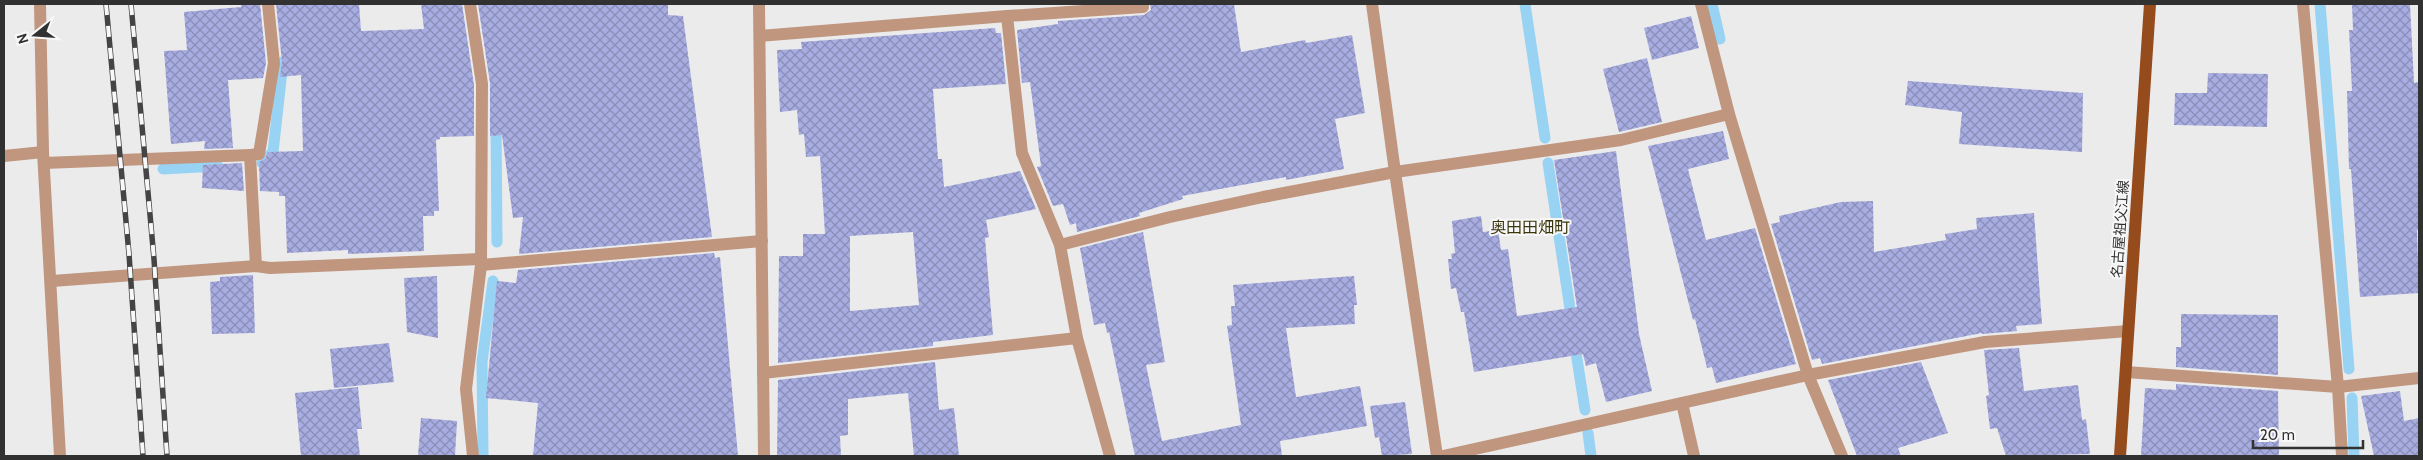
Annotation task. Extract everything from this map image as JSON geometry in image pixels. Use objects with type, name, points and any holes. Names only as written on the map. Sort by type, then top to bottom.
[{"type":"main road","name":"名古屋祖父江線","points":[[2120,456],[2150,4]]},
{"type":"street","points":[[40,4],[44,157],[60,456]]},
{"type":"street","points":[[4,156],[259,154],[274,63],[268,4]]},
{"type":"street","points":[[470,4],[482,84],[480,262],[466,389],[473,456]]},
{"type":"street","points":[[759,4],[764,456]]},
{"type":"street","points":[[760,36],[1142,7],[1142,4]]},
{"type":"street","points":[[1372,4],[1394,172],[1437,456]]},
{"type":"street","points":[[1701,4],[1729,114],[1808,375],[1842,456]]},
{"type":"street","points":[[2303,4],[2338,387],[2342,456]]},
{"type":"street","points":[[1007,16],[1022,153],[1060,245],[1077,338],[1110,456]]},
{"type":"street","points":[[1060,245],[1170,217],[1394,172],[1621,140],[1729,114]]},
{"type":"street","points":[[250,155],[256,266]]},
{"type":"street","points":[[52,281],[256,266],[270,268],[480,262],[762,241]]},
{"type":"street","points":[[1443,456],[1808,375],[1985,342],[2128,331]]},
{"type":"street","points":[[763,373],[1077,338]]},
{"type":"street","points":[[2126,372],[2338,387],[2419,378]]},
{"type":"street","points":[[1682,403],[1694,456]]},
{"type":"building","points":[[241,4],[260,4],[266,63],[263,78],[228,80],[233,148],[204,149],[205,141],[171,144],[164,51],[187,50],[184,12],[241,7]]},
{"type":"building","points":[[276,4],[359,4],[361,31],[424,29],[421,4],[462,4],[474,85],[474,136],[440,137],[440,139],[436,140],[439,211],[434,211],[434,216],[423,216],[424,251],[348,254],[348,250],[287,253],[285,196],[279,196],[279,192],[260,191],[259,162],[265,159],[268,152],[303,151],[301,75],[280,77],[282,62]]},
{"type":"building","points":[[478,4],[668,4],[668,15],[683,16],[712,237],[519,254],[523,217],[513,218],[502,135],[490,136],[490,83]]},
{"type":"building","points":[[1150,4],[1234,4],[1241,52],[1305,40],[1306,43],[1352,35],[1365,113],[1335,119],[1344,169],[1286,180],[1286,177],[1182,196],[1183,199],[1139,213],[1140,216],[1077,232],[1076,223],[1070,225],[1063,204],[1053,206],[1037,167],[1041,166],[1030,82],[1022,83],[1017,30],[1058,24],[1058,21],[1144,15],[1151,10]]},
{"type":"building","points":[[2352,4],[2410,4],[2414,83],[2419,82],[2419,230],[2417,230],[2419,293],[2360,297],[2351,169],[2349,169],[2347,91],[2352,91],[2349,30],[2353,30]]},
{"type":"building","points":[[1691,16],[1699,48],[1652,60],[1644,28]]},
{"type":"building","points":[[995,28],[996,33],[1001,33],[1006,84],[933,89],[938,159],[942,159],[944,187],[1020,171],[1036,209],[986,220],[989,237],[985,238],[993,335],[933,342],[933,346],[778,363],[779,256],[803,256],[803,234],[825,234],[820,156],[806,157],[804,134],[799,135],[797,110],[780,112],[777,50],[802,49],[801,42]],"holes":[[[913,232],[919,305],[850,311],[850,236]]]},
{"type":"building","points":[[1647,58],[1662,122],[1619,132],[1603,69]]},
{"type":"building","points":[[2208,73],[2268,74],[2267,127],[2174,125],[2175,93],[2207,93]]},
{"type":"building","points":[[1908,81],[2083,93],[2082,152],[1959,144],[1962,112],[1905,105]]},
{"type":"building","points":[[1723,131],[1729,159],[1688,169],[1706,240],[1755,228],[1796,364],[1716,383],[1712,367],[1707,368],[1695,319],[1693,320],[1648,146]]},
{"type":"building","points":[[1616,151],[1639,334],[1652,391],[1606,402],[1596,363],[1586,366],[1583,354],[1474,372],[1464,312],[1461,312],[1456,288],[1451,289],[1448,259],[1452,259],[1451,254],[1455,253],[1452,221],[1481,216],[1483,232],[1498,230],[1501,250],[1508,249],[1517,316],[1577,307],[1554,160]]},
{"type":"building","points":[[242,163],[244,191],[202,188],[203,165]]},
{"type":"building","points":[[1873,201],[1874,252],[1946,240],[1945,234],[1977,229],[1976,218],[2034,213],[2042,324],[2016,326],[2017,331],[1982,333],[1822,364],[1820,358],[1812,360],[1771,224],[1780,222],[1779,216],[1841,202]]},
{"type":"building","points":[[1143,232],[1165,362],[1146,365],[1162,441],[1241,425],[1227,326],[1232,325],[1231,306],[1235,306],[1233,285],[1298,280],[1354,276],[1357,305],[1354,305],[1355,324],[1286,328],[1296,397],[1360,386],[1367,426],[1280,441],[1282,456],[1135,456],[1109,332],[1107,333],[1105,323],[1094,325],[1080,248]]},
{"type":"building","points":[[714,253],[715,258],[720,257],[738,456],[533,456],[538,403],[486,398],[497,281],[516,283],[518,270]]},
{"type":"building","points":[[253,275],[255,333],[212,334],[210,282],[220,281],[220,277]]},
{"type":"building","points":[[437,276],[438,338],[407,332],[404,278]]},
{"type":"building","points":[[2181,314],[2278,315],[2278,375],[2176,367],[2176,347],[2181,347]]},
{"type":"building","points":[[389,343],[394,382],[334,388],[330,349]]},
{"type":"building","points":[[2019,348],[2024,391],[2078,385],[2082,420],[2086,419],[2090,454],[2006,456],[1997,428],[1990,429],[1986,396],[1989,395],[1984,350]]},
{"type":"building","points":[[935,362],[939,410],[954,408],[959,456],[914,456],[908,393],[848,399],[848,435],[840,436],[841,456],[777,456],[778,380]]},
{"type":"building","points":[[1921,362],[1948,433],[1898,448],[1901,456],[1857,456],[1828,380]]},
{"type":"building","points":[[2176,384],[2278,391],[2279,456],[2141,456],[2145,388],[2176,390]]},
{"type":"building","points":[[358,387],[362,429],[357,429],[360,456],[301,456],[295,393]]},
{"type":"building","points":[[2400,391],[2404,421],[2419,418],[2419,456],[2374,456],[2361,396]]},
{"type":"building","points":[[1405,402],[1412,454],[1382,456],[1379,437],[1375,438],[1370,406]]},
{"type":"building","points":[[421,418],[457,421],[455,456],[418,456]]},
{"type":"waterway","points":[[1525,4],[1545,138]]},
{"type":"waterway","points":[[1712,4],[1720,39]]},
{"type":"waterway","points":[[2320,4],[2349,369]]},
{"type":"waterway","points":[[262,163],[273,152],[283,62]]},
{"type":"waterway","points":[[496,121],[497,242]]},
{"type":"waterway","points":[[1548,163],[1572,322]]},
{"type":"waterway","points":[[163,169],[218,166]]},
{"type":"waterway","points":[[483,456],[482,362],[493,281]]},
{"type":"waterway","points":[[1574,340],[1585,410]]},
{"type":"waterway","points":[[2352,398],[2354,456]]},
{"type":"waterway","points":[[1588,433],[1591,456]]},
{"type":"railway","points":[[106,4],[129,254],[143,456]]},
{"type":"railway","points":[[131,4],[154,259],[167,456]]},
{"type":"district","name":"奥田田畑町","points":[[1530,227]]}]
